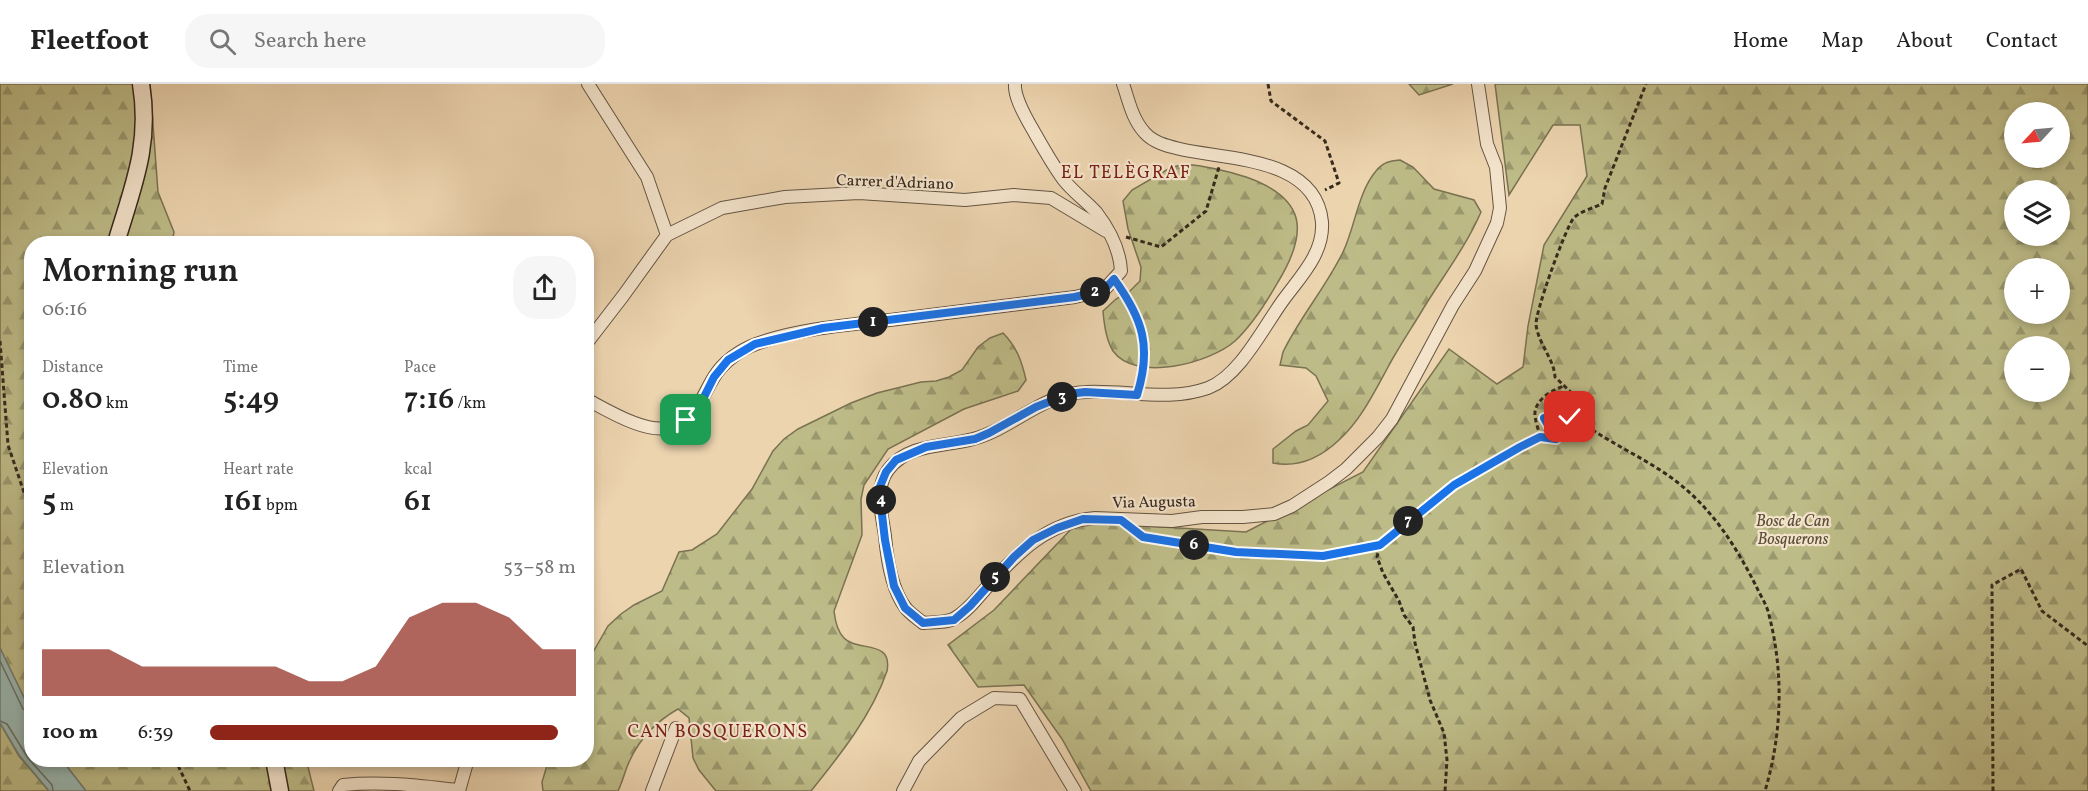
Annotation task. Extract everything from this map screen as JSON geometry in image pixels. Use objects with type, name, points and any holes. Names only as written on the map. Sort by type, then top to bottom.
[{"type":"street","points":[[118,236],[141,164],[144,136],[141,84]]},
{"type":"street","points":[[588,84],[647,177],[667,235]]},
{"type":"street","points":[[594,403],[652,429],[669,428],[686,420],[702,401],[714,377],[728,360],[755,344],[823,328],[1075,297],[1104,290],[1121,271],[1120,256],[1095,212],[1073,191],[1048,157],[1025,116],[1015,84]]},
{"type":"street","name":"Via Augusta","points":[[1123,84],[1131,111],[1145,134],[1156,141],[1170,147],[1222,158],[1266,164],[1292,175],[1313,197],[1320,210],[1322,224],[1319,246],[1313,260],[1233,371],[1220,382],[1207,388],[1168,395],[1085,392],[1069,394],[1036,407],[975,439],[926,447],[896,460],[886,472],[879,489],[885,540],[894,586],[905,608],[923,623],[954,620],[1033,540],[1057,528],[1083,519],[1173,521],[1202,517],[1243,518],[1274,514],[1292,506],[1329,483],[1346,469],[1378,437],[1392,419],[1453,305],[1476,271],[1497,223],[1500,208],[1496,167],[1487,144],[1478,84]]},
{"type":"street","name":"Carrer d'Adriano","points":[[594,333],[667,235],[722,208],[784,196],[859,193],[965,201],[1014,195],[1051,198],[1109,233]]},
{"type":"street","points":[[903,791],[919,761],[961,718],[994,698],[1020,699],[1075,791]]},
{"type":"street","points":[[652,791],[675,728]]},
{"type":"street","points":[[276,767],[280,791]]},
{"type":"street","points":[[339,791],[344,786],[393,783],[459,791],[466,767]]},
{"type":"path","points":[[1268,84],[1271,101],[1325,141],[1339,183],[1313,197]]},
{"type":"path","points":[[1121,520],[1143,537],[1236,552],[1323,556],[1380,545],[1454,485],[1540,437],[1556,439],[1570,431],[1580,421],[1583,412],[1580,401],[1555,377],[1554,365],[1543,349],[1536,323],[1544,291],[1566,232],[1574,217],[1602,204],[1605,188],[1646,84]]},
{"type":"path","points":[[1109,233],[1161,247],[1206,211],[1222,158]]},
{"type":"path","points":[[1114,279],[1137,314],[1142,336],[1144,370],[1137,395]]},
{"type":"path","points":[[0,341],[8,445],[24,492]]},
{"type":"path","points":[[1540,437],[1535,412],[1541,400],[1552,391],[1564,386]]},
{"type":"path","points":[[1553,411],[1551,409],[1558,402],[1567,408],[1570,417],[1558,425],[1544,418],[1556,439]]},
{"type":"path","points":[[1580,421],[1598,434],[1648,461],[1677,482],[1705,507],[1743,560],[1769,613],[1779,668],[1780,722],[1765,791]]},
{"type":"path","points":[[1380,545],[1377,557],[1404,615],[1413,627],[1430,700],[1444,733],[1447,760],[1445,791]]},
{"type":"path","points":[[1994,791],[1992,585],[2021,569],[2042,611],[2088,646]]},
{"type":"path","points":[[180,767],[190,791]]},
{"type":"green space","points":[[0,84],[150,84],[158,192],[174,232],[173,236],[24,236],[24,698],[0,648]]},
{"type":"green space","points":[[1409,84],[1453,84],[1419,95]]},
{"type":"green space","name":"Bosc de Can Bosquerons","points":[[1495,84],[2088,84],[2088,791],[1091,791],[1062,739],[1024,685],[978,687],[948,645],[994,610],[1078,522],[1246,532],[1363,472],[1449,349],[1497,384],[1523,367],[1528,326],[1544,245],[1587,176],[1580,125],[1553,125],[1509,195]]},
{"type":"green space","points":[[1400,160],[1413,167],[1434,189],[1474,200],[1481,212],[1460,252],[1403,341],[1354,424],[1332,446],[1316,457],[1300,463],[1273,463],[1273,449],[1296,431],[1308,425],[1328,401],[1316,376],[1306,368],[1280,365],[1283,352],[1343,252],[1370,179],[1384,164]]},
{"type":"green space","points":[[1184,164],[1246,177],[1266,185],[1281,195],[1291,206],[1296,218],[1295,247],[1288,264],[1264,305],[1248,328],[1235,341],[1224,349],[1191,362],[1155,368],[1138,366],[1124,361],[1113,351],[1107,337],[1103,316],[1103,311],[1140,281],[1141,267],[1128,229],[1123,201],[1132,190],[1170,168]]},
{"type":"green space","points":[[1003,333],[1015,349],[1026,380],[1018,391],[964,409],[888,449],[864,485],[861,499],[862,535],[834,611],[838,629],[844,638],[885,654],[887,671],[864,719],[811,791],[716,791],[699,770],[693,758],[689,718],[678,709],[663,719],[644,737],[628,764],[618,791],[543,791],[542,782],[547,767],[594,767],[594,650],[608,626],[634,605],[662,591],[679,552],[692,550],[717,534],[752,489],[773,451],[784,439],[798,429],[877,393],[949,377],[962,370],[978,347],[990,338]]},
{"type":"green space","points":[[0,723],[24,762],[24,767],[28,767],[49,791],[0,791]]},
{"type":"green space","points":[[67,767],[308,767],[314,791],[86,791]]},
{"type":"water","points":[[0,648],[24,698],[24,761],[0,723]]},
{"type":"water","points":[[29,767],[67,767],[86,791],[49,791]]},
{"type":"district","name":"EL TELÈGRAF","points":[[1126,172]]},
{"type":"district","name":"CAN BOSQUERONS","points":[[718,731]]},
{"type":"route","points":[[686,420],[702,401],[714,377],[728,360],[755,344],[823,328],[1075,297],[1104,290],[1114,279],[1137,314],[1142,336],[1144,370],[1137,395],[1085,392],[1069,394],[1036,407],[975,439],[942,443],[909,454],[896,460],[886,472],[879,489],[885,540],[894,586],[905,608],[923,623],[954,620],[1033,540],[1083,519],[1121,520],[1143,537],[1236,552],[1323,556],[1380,545],[1454,485],[1540,437],[1556,439],[1544,418],[1558,425],[1570,417]]}]
